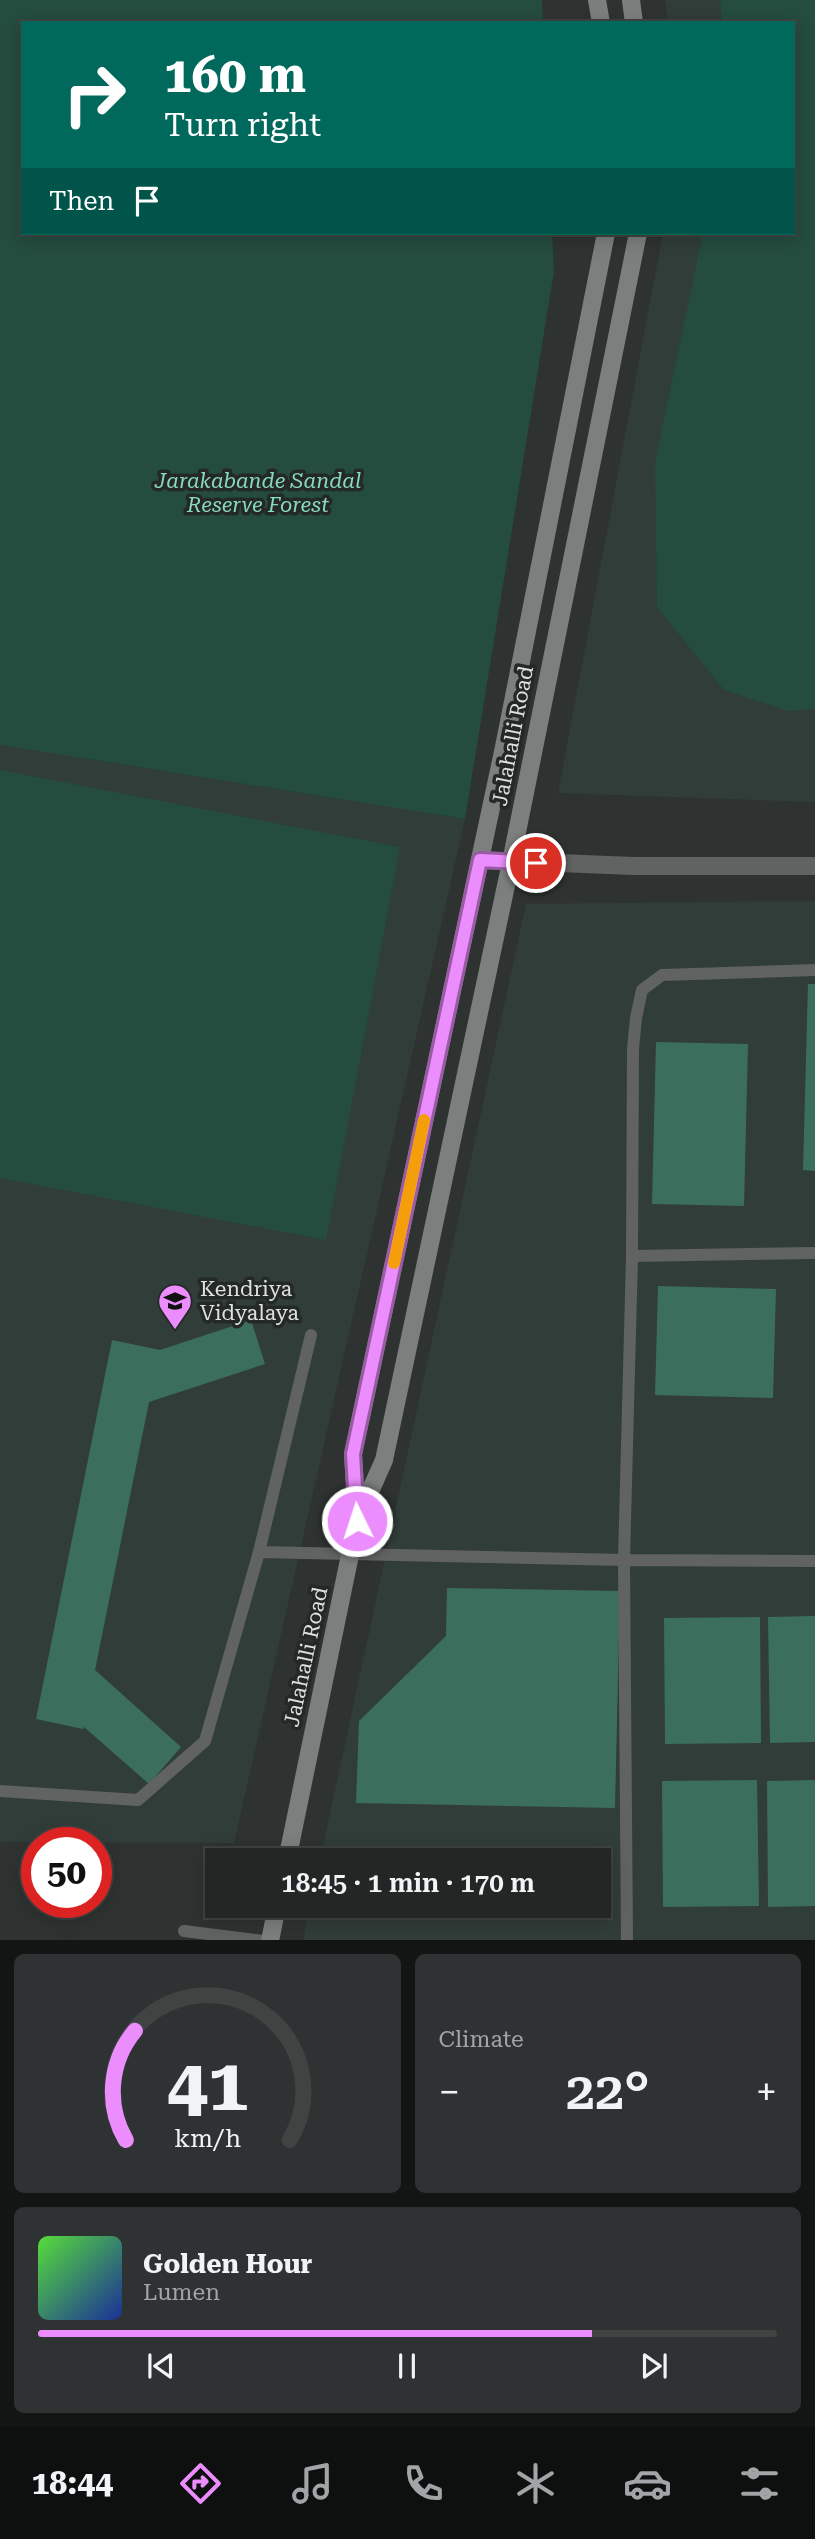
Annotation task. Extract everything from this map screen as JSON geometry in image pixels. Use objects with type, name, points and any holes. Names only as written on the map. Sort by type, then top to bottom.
[{"type":"main road","points":[[597,0],[601,21]]},
{"type":"main road","points":[[631,0],[634,21]]},
{"type":"main road","points":[[357,1521],[353,1454],[480,860],[599,279],[606,235]]},
{"type":"main road","name":"Jalahalli Road","points":[[289,1848],[357,1521],[384,1460],[511,862],[638,235]]},
{"type":"main road","points":[[270,1940],[275,1918]]},
{"type":"street","points":[[480,860],[634,866],[815,866]]},
{"type":"lane","points":[[627,1940],[624,1560],[632,1256],[633,1049],[642,990],[662,975],[815,971]]},
{"type":"lane","points":[[632,1256],[815,1254]]},
{"type":"lane","points":[[0,1791],[138,1800],[205,1741],[259,1552],[311,1335]]},
{"type":"lane","points":[[259,1552],[350,1556],[815,1561]]},
{"type":"lane","points":[[184,1931],[256,1940]]},
{"type":"shaded area","points":[[665,0],[815,0],[815,802],[558,793],[663,235],[795,235],[795,21],[668,21]]},
{"type":"shaded area","name":"Kendriya Vidyalaya","points":[[0,745],[465,819],[234,1843],[112,1842],[112,1827],[21,1827],[21,1842],[0,1842]]},
{"type":"shaded area","points":[[815,901],[815,1940],[303,1940],[308,1918],[611,1918],[611,1848],[323,1848],[526,904]]},
{"type":"green space","name":"Jarakabande Sandal Reserve Forest","points":[[0,0],[542,0],[543,21],[21,21],[21,235],[552,235],[554,271],[465,819],[0,745]]},
{"type":"green space","points":[[720,0],[815,0],[815,709],[788,711],[724,690],[657,607],[655,462],[703,235],[795,235],[795,21],[722,21]]},
{"type":"green space","points":[[0,770],[400,847],[326,1240],[0,1178]]},
{"type":"building","points":[[808,984],[815,984],[815,1171],[803,1170]]},
{"type":"building","points":[[656,1042],[748,1044],[744,1206],[652,1204]]},
{"type":"building","points":[[658,1286],[776,1289],[773,1398],[655,1395]]},
{"type":"building","points":[[251,1320],[265,1364],[149,1402],[95,1670],[181,1747],[149,1784],[84,1727],[83,1729],[36,1719],[112,1340],[160,1350]]},
{"type":"building","points":[[447,1588],[620,1591],[615,1808],[356,1803],[359,1721],[446,1636]]},
{"type":"building","points":[[815,1616],[815,1742],[770,1743],[768,1617]]},
{"type":"building","points":[[760,1617],[761,1743],[665,1744],[664,1618]]},
{"type":"building","points":[[757,1780],[759,1906],[663,1907],[662,1781]]},
{"type":"building","points":[[815,1780],[815,1906],[768,1907],[767,1781]]},
{"type":"slow traffic","points":[[394,1263],[424,1120]]},
{"type":"place","name":"Kendriya Vidyalaya","points":[[175,1331]]},
{"type":"route","points":[[357,1521],[353,1454],[480,860],[536,863]]}]
